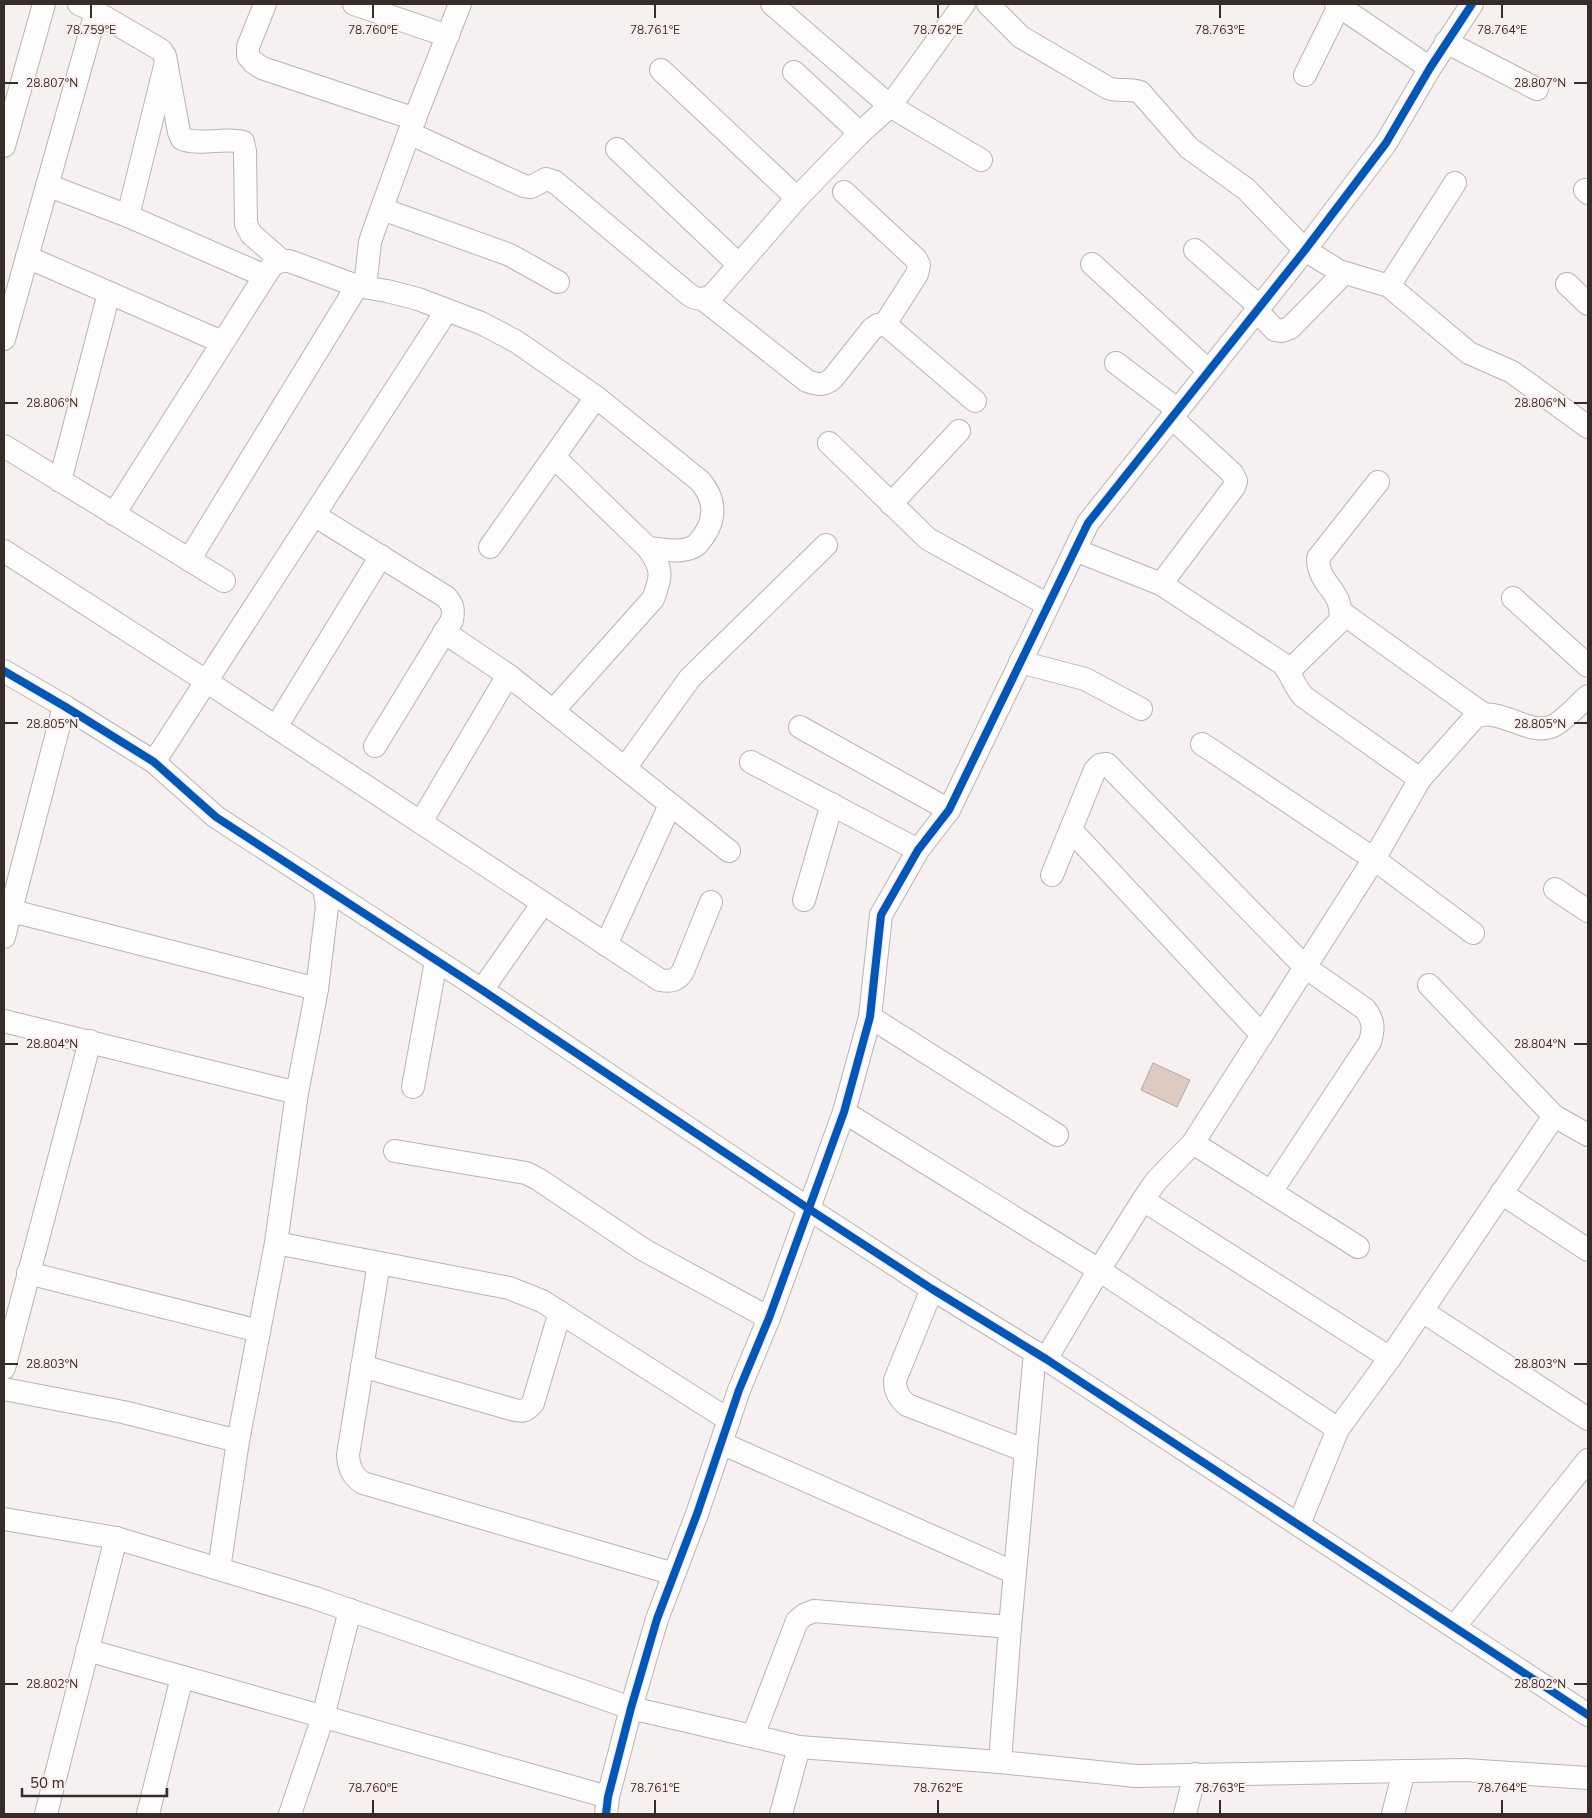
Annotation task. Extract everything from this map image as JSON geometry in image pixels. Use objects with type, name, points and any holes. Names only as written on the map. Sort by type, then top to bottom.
[{"type":"street","points":[[4,146],[44,4]]},
{"type":"street","points":[[265,4],[248,47],[248,56],[253,62],[262,68],[412,126],[524,186],[531,187],[546,179],[555,182],[686,293],[693,298],[703,299],[712,296],[797,198],[860,133],[890,106],[964,4]]},
{"type":"street","points":[[354,4],[448,36]]},
{"type":"street","points":[[189,560],[361,286],[370,242],[412,126],[460,4]]},
{"type":"street","points":[[772,4],[890,106],[981,160]]},
{"type":"street","points":[[988,4],[1012,30],[1030,44],[1108,88],[1115,91],[1132,89],[1140,92],[1189,148],[1246,189],[1305,250],[1344,273],[1389,286],[1469,353],[1512,372],[1588,427]]},
{"type":"street","points":[[87,1650],[323,1717],[607,1806],[631,1708],[658,1619],[739,1390],[770,1318],[844,1112],[870,1017],[881,914],[918,850],[949,810],[1088,523],[1305,250],[1386,143],[1446,42],[1472,4]]},
{"type":"street","points":[[1304,74],[1337,5],[1430,68]]},
{"type":"street","points":[[4,339],[47,185],[87,8],[161,50],[165,56],[179,132],[182,139],[192,142],[235,140],[243,142],[245,151],[246,224],[251,234],[282,260]]},
{"type":"street","points":[[1446,42],[1537,89]]},
{"type":"street","points":[[128,216],[166,62]]},
{"type":"street","points":[[661,70],[797,198]]},
{"type":"street","points":[[794,72],[860,133]]},
{"type":"street","points":[[617,150],[739,265]]},
{"type":"street","points":[[1389,286],[1455,183]]},
{"type":"street","points":[[47,185],[128,216],[265,276]]},
{"type":"street","points":[[844,192],[916,259],[919,265],[917,274],[885,324]]},
{"type":"street","points":[[382,209],[510,255],[558,282]]},
{"type":"street","points":[[1195,250],[1258,309],[1275,330],[1290,328],[1344,273]]},
{"type":"street","points":[[27,257],[222,342]]},
{"type":"street","points":[[114,514],[265,276],[275,262],[282,260],[361,286],[418,299],[481,323],[517,342],[596,397],[700,481],[708,490],[712,501],[713,516],[708,529],[695,546],[681,550],[648,548]]},
{"type":"street","points":[[1092,264],[1209,371]]},
{"type":"street","points":[[1567,284],[1588,304]]},
{"type":"street","points":[[60,481],[109,293]]},
{"type":"street","points":[[703,299],[807,381],[816,384],[826,384],[833,378],[872,329],[878,325],[885,324],[975,400]]},
{"type":"street","points":[[154,762],[447,310]]},
{"type":"street","points":[[1116,363],[1175,414],[1232,473],[1236,481],[1234,487],[1161,584]]},
{"type":"street","points":[[490,547],[596,397]]},
{"type":"street","points":[[891,504],[959,431]]},
{"type":"street","points":[[829,444],[928,539],[1048,605]]},
{"type":"street","points":[[4,446],[224,582]]},
{"type":"street","points":[[553,711],[653,599],[660,581],[660,570],[648,548],[554,457]]},
{"type":"street","points":[[1289,671],[1340,621],[1341,603],[1320,573],[1318,558],[1378,482]]},
{"type":"street","points":[[314,514],[446,597],[452,603],[454,610],[452,620],[375,746]]},
{"type":"street","points":[[625,768],[690,678],[826,545]]},
{"type":"street","points":[[1075,550],[1161,584],[1283,664],[1289,671],[1297,690],[1304,697],[1420,779]]},
{"type":"street","points":[[4,551],[206,681],[660,980],[669,982],[678,979],[711,902]]},
{"type":"street","points":[[276,727],[381,556]]},
{"type":"street","points":[[1513,598],[1588,666]]},
{"type":"street","points":[[1342,612],[1483,714]]},
{"type":"street","points":[[444,632],[508,675],[729,851]]},
{"type":"street","points":[[1020,662],[1084,679],[1141,709]]},
{"type":"street","points":[[4,671],[154,762],[216,816],[326,903],[436,961],[482,990],[810,1210],[932,1289],[1040,1355],[1588,1715]]},
{"type":"street","points":[[421,822],[508,675]]},
{"type":"street","points":[[1000,1762],[1014,1573],[1026,1451],[1040,1355],[1099,1270],[1156,1181],[1193,1143],[1374,859],[1420,779],[1475,717],[1483,714],[1493,714],[1533,727],[1546,728],[1554,726],[1588,696]]},
{"type":"street","points":[[4,937],[64,706]]},
{"type":"street","points":[[800,727],[949,810]]},
{"type":"street","points":[[1202,744],[1374,859],[1474,933]]},
{"type":"street","points":[[751,762],[918,850]]},
{"type":"street","points":[[1052,875],[1095,770],[1100,765],[1106,764],[1305,967],[1366,1009],[1372,1018],[1374,1028],[1370,1042],[1271,1192]]},
{"type":"street","points":[[804,900],[832,804]]},
{"type":"street","points":[[606,945],[670,805]]},
{"type":"street","points":[[1071,830],[1262,1035]]},
{"type":"street","points":[[1555,889],[1588,911]]},
{"type":"street","points":[[219,1569],[238,1441],[276,1243],[297,1093],[317,988],[326,903]]},
{"type":"street","points":[[482,990],[543,903]]},
{"type":"street","points":[[12,911],[317,988]]},
{"type":"street","points":[[413,1087],[436,961]]},
{"type":"street","points":[[1429,985],[1554,1116],[1588,1135]]},
{"type":"street","points":[[870,1017],[1057,1135]]},
{"type":"street","points":[[4,1021],[297,1093]]},
{"type":"street","points":[[4,1368],[90,1041]]},
{"type":"street","points":[[844,1112],[1099,1270],[1338,1428]]},
{"type":"street","points":[[1299,1524],[1338,1428],[1390,1358],[1554,1116]]},
{"type":"street","points":[[1193,1143],[1358,1247]]},
{"type":"street","points":[[395,1151],[526,1173],[538,1179],[644,1250],[770,1318]]},
{"type":"street","points":[[1501,1193],[1588,1250]]},
{"type":"street","points":[[1143,1200],[1390,1358]]},
{"type":"street","points":[[276,1243],[508,1288],[542,1301],[729,1420]]},
{"type":"street","points":[[379,1263],[348,1455],[349,1463],[356,1478],[363,1483],[674,1574]]},
{"type":"street","points":[[28,1273],[259,1330]]},
{"type":"street","points":[[932,1289],[895,1380],[895,1390],[900,1399],[907,1405],[1026,1451]]},
{"type":"street","points":[[1422,1311],[1588,1418]]},
{"type":"street","points":[[362,1366],[521,1412],[528,1410],[533,1403],[560,1312]]},
{"type":"street","points":[[4,1389],[123,1412],[238,1441]]},
{"type":"street","points":[[721,1443],[1014,1573]]},
{"type":"street","points":[[1455,1626],[1588,1460]]},
{"type":"street","points":[[4,1519],[116,1538],[350,1610],[631,1708],[799,1747],[1000,1762],[1136,1776],[1465,1770],[1588,1778]]},
{"type":"street","points":[[46,1814],[116,1538]]},
{"type":"street","points":[[290,1814],[323,1717],[350,1610]]},
{"type":"street","points":[[753,1736],[797,1621],[804,1615],[814,1611],[1010,1627]]},
{"type":"street","points":[[148,1814],[182,1677]]},
{"type":"street","points":[[780,1814],[799,1747]]},
{"type":"street","points":[[1393,1814],[1404,1770]]},
{"type":"street","points":[[1185,1814],[1194,1774]]},
{"type":"building","points":[[1153,1063],[1190,1080],[1177,1107],[1141,1090]]},
{"type":"cycle path","points":[[606,1814],[608,1797],[631,1708],[657,1619],[697,1514],[739,1390],[769,1318],[844,1112],[870,1017],[881,915],[918,850],[949,810],[1088,523],[1305,250],[1386,143],[1430,68],[1472,4]]},
{"type":"cycle path","points":[[4,671],[154,762],[216,817],[482,990],[809,1209],[932,1289],[1046,1359],[1588,1715]]}]
